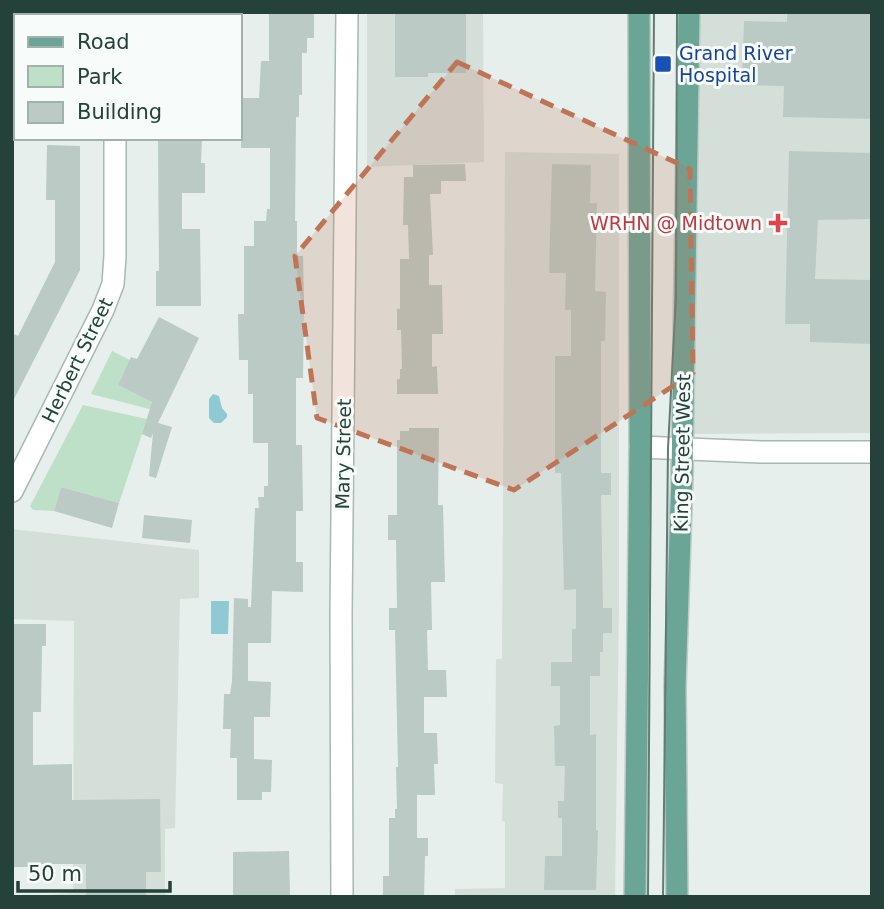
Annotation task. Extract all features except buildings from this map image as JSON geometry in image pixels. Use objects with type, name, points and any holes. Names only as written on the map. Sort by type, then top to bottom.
[{"type":"main road","points":[[635,895],[640,447],[639,12]]},
{"type":"main road","name":"King Street West","points":[[677,896],[675,686],[689,12]]},
{"type":"street","name":"Mary Street","points":[[342,897],[341,615],[347,12]]},
{"type":"street","name":"Herbert Street","points":[[12,491],[103,310],[113,284],[115,140]]},
{"type":"street","points":[[640,447],[761,452],[872,452]]},
{"type":"highlighted area","points":[[457,62],[690,169],[693,373],[514,490],[317,418],[295,256]]},
{"type":"shaded area","points":[[367,12],[483,12],[484,162],[367,167]]},
{"type":"shaded area","name":"WRHN @ Midtown","points":[[685,12],[872,12],[872,433],[683,434]]},
{"type":"shaded area","points":[[505,152],[619,154],[619,607],[615,897],[455,897],[455,889],[505,888],[503,784],[495,783],[496,659],[502,659]]},
{"type":"shaded area","points":[[12,529],[199,550],[199,598],[180,599],[175,828],[165,829],[165,894],[174,897],[21,897],[73,893],[74,621],[12,619]]},
{"type":"green space","points":[[112,351],[130,360],[118,385],[165,408],[161,412],[91,394]]},
{"type":"green space","points":[[83,405],[147,419],[119,503],[61,487],[54,511],[33,510],[30,506]]},
{"type":"water","points":[[213,394],[219,396],[222,408],[227,414],[221,423],[214,423],[209,418],[209,399]]},
{"type":"water","points":[[211,601],[229,601],[228,634],[211,634]]},
{"type":"tram line","points":[[648,897],[654,12]]},
{"type":"tram line","points":[[663,897],[668,448],[676,297],[677,12]]},
{"type":"place","name":"Grand River Hospital","points":[[663,64]]},
{"type":"place","name":"WRHN @ Midtown","points":[[778,223]]}]
